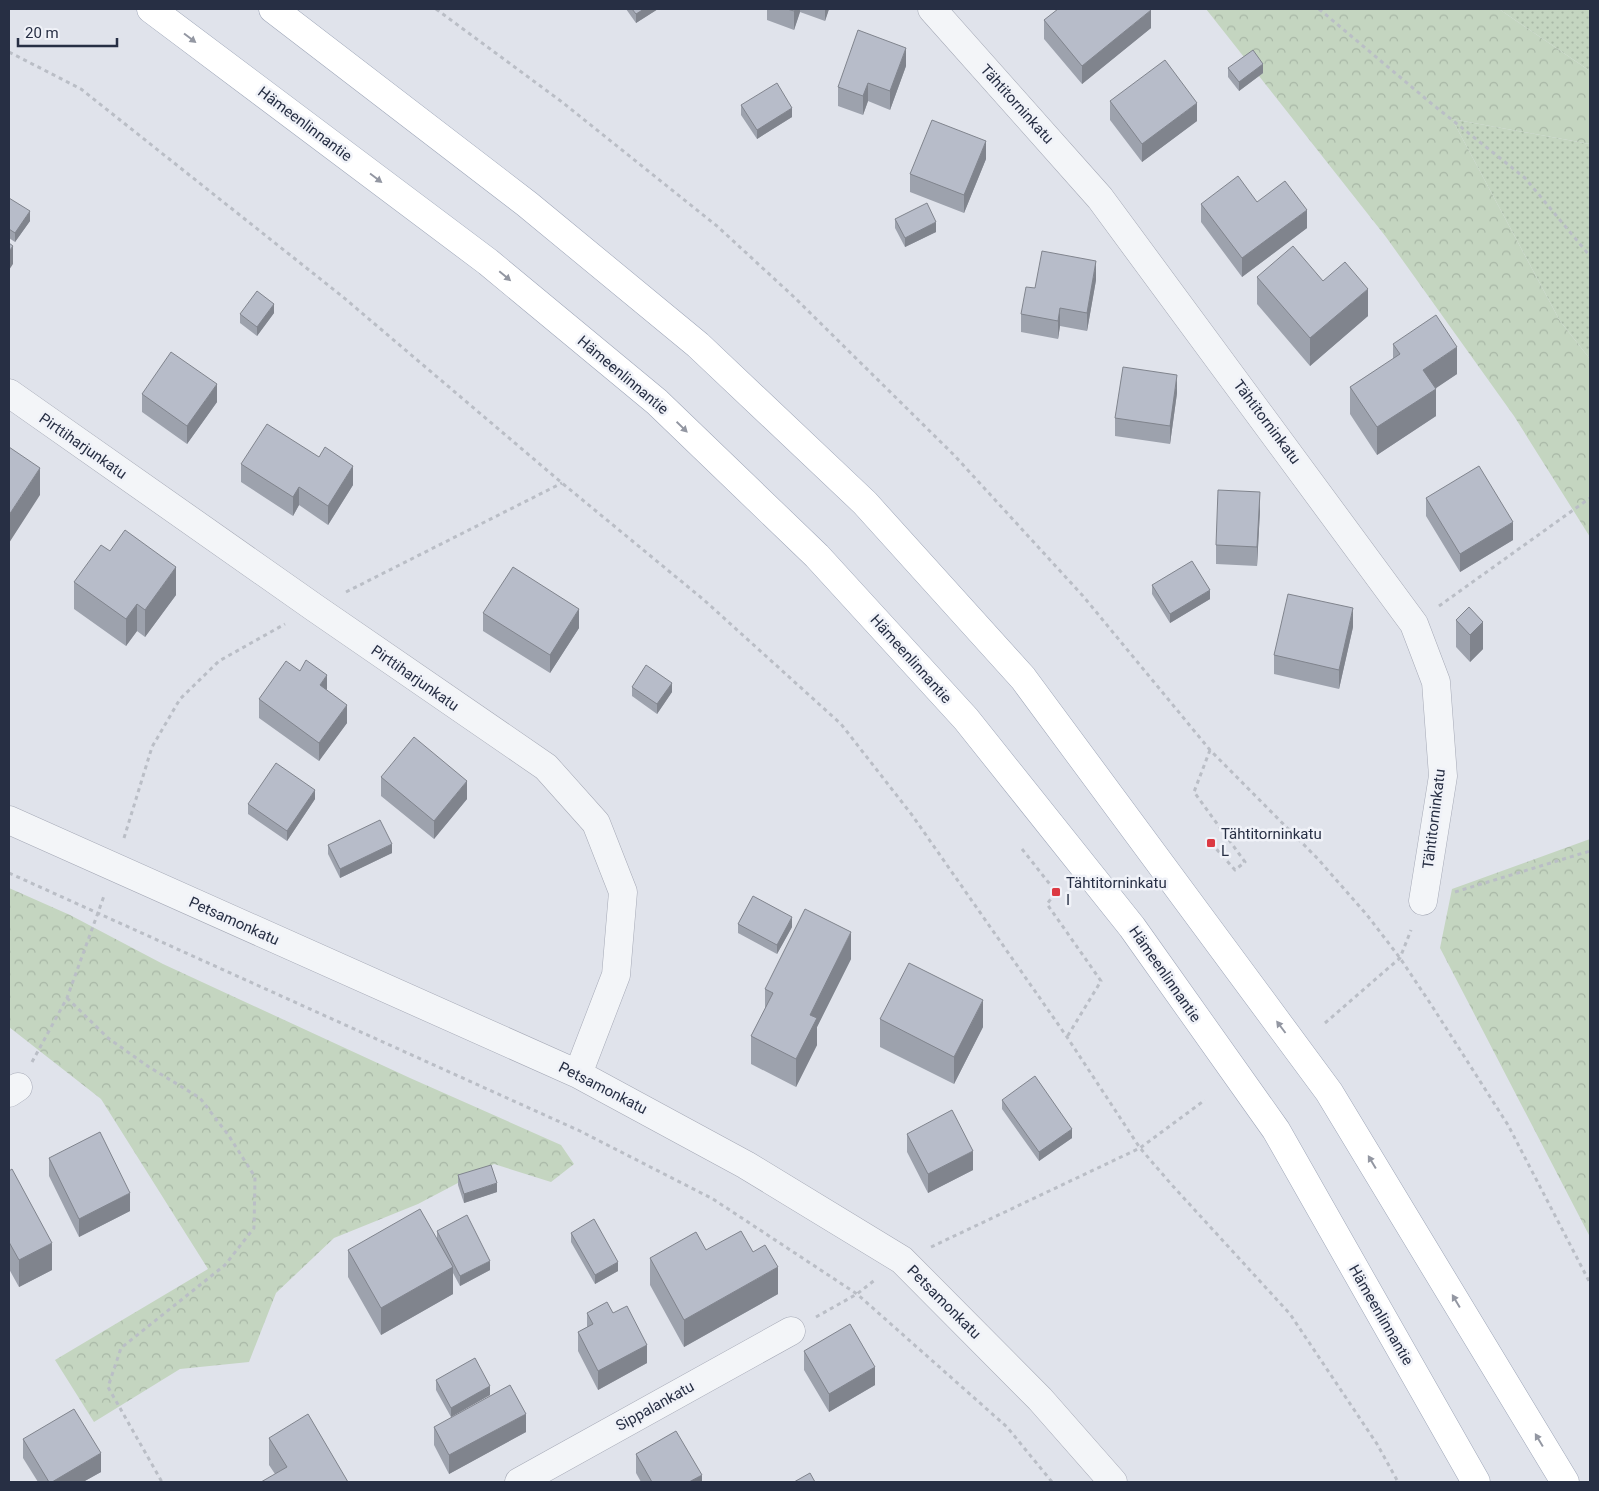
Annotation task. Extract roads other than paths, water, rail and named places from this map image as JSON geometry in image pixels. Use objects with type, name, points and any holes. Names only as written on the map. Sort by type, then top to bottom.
[{"type":"main road","name":"Hämeenlinnantie","points":[[151,9],[488,262],[657,402],[817,556],[966,720],[1132,927],[1276,1130],[1476,1482]]},
{"type":"main road","points":[[273,9],[527,204],[698,345],[865,503],[1023,678],[1329,1092],[1564,1482]]},
{"type":"street","name":"Tähtitorninkatu","points":[[932,9],[1100,198],[1414,624],[1436,682],[1443,776],[1424,901]]},
{"type":"street","name":"Pirttiharjunkatu","points":[[9,393],[546,768],[596,822],[623,892],[616,975],[578,1074]]},
{"type":"street","name":"Petsamonkatu","points":[[9,820],[578,1074],[746,1165],[902,1260],[1040,1399],[1113,1482]]},
{"type":"street","name":"Sippalankatu","points":[[519,1482],[791,1331]]},
{"type":"place","name":"Tähtitorninkatu L","points":[[1211,843]]},
{"type":"place","name":"Tähtitorninkatu I","points":[[1056,892]]}]
